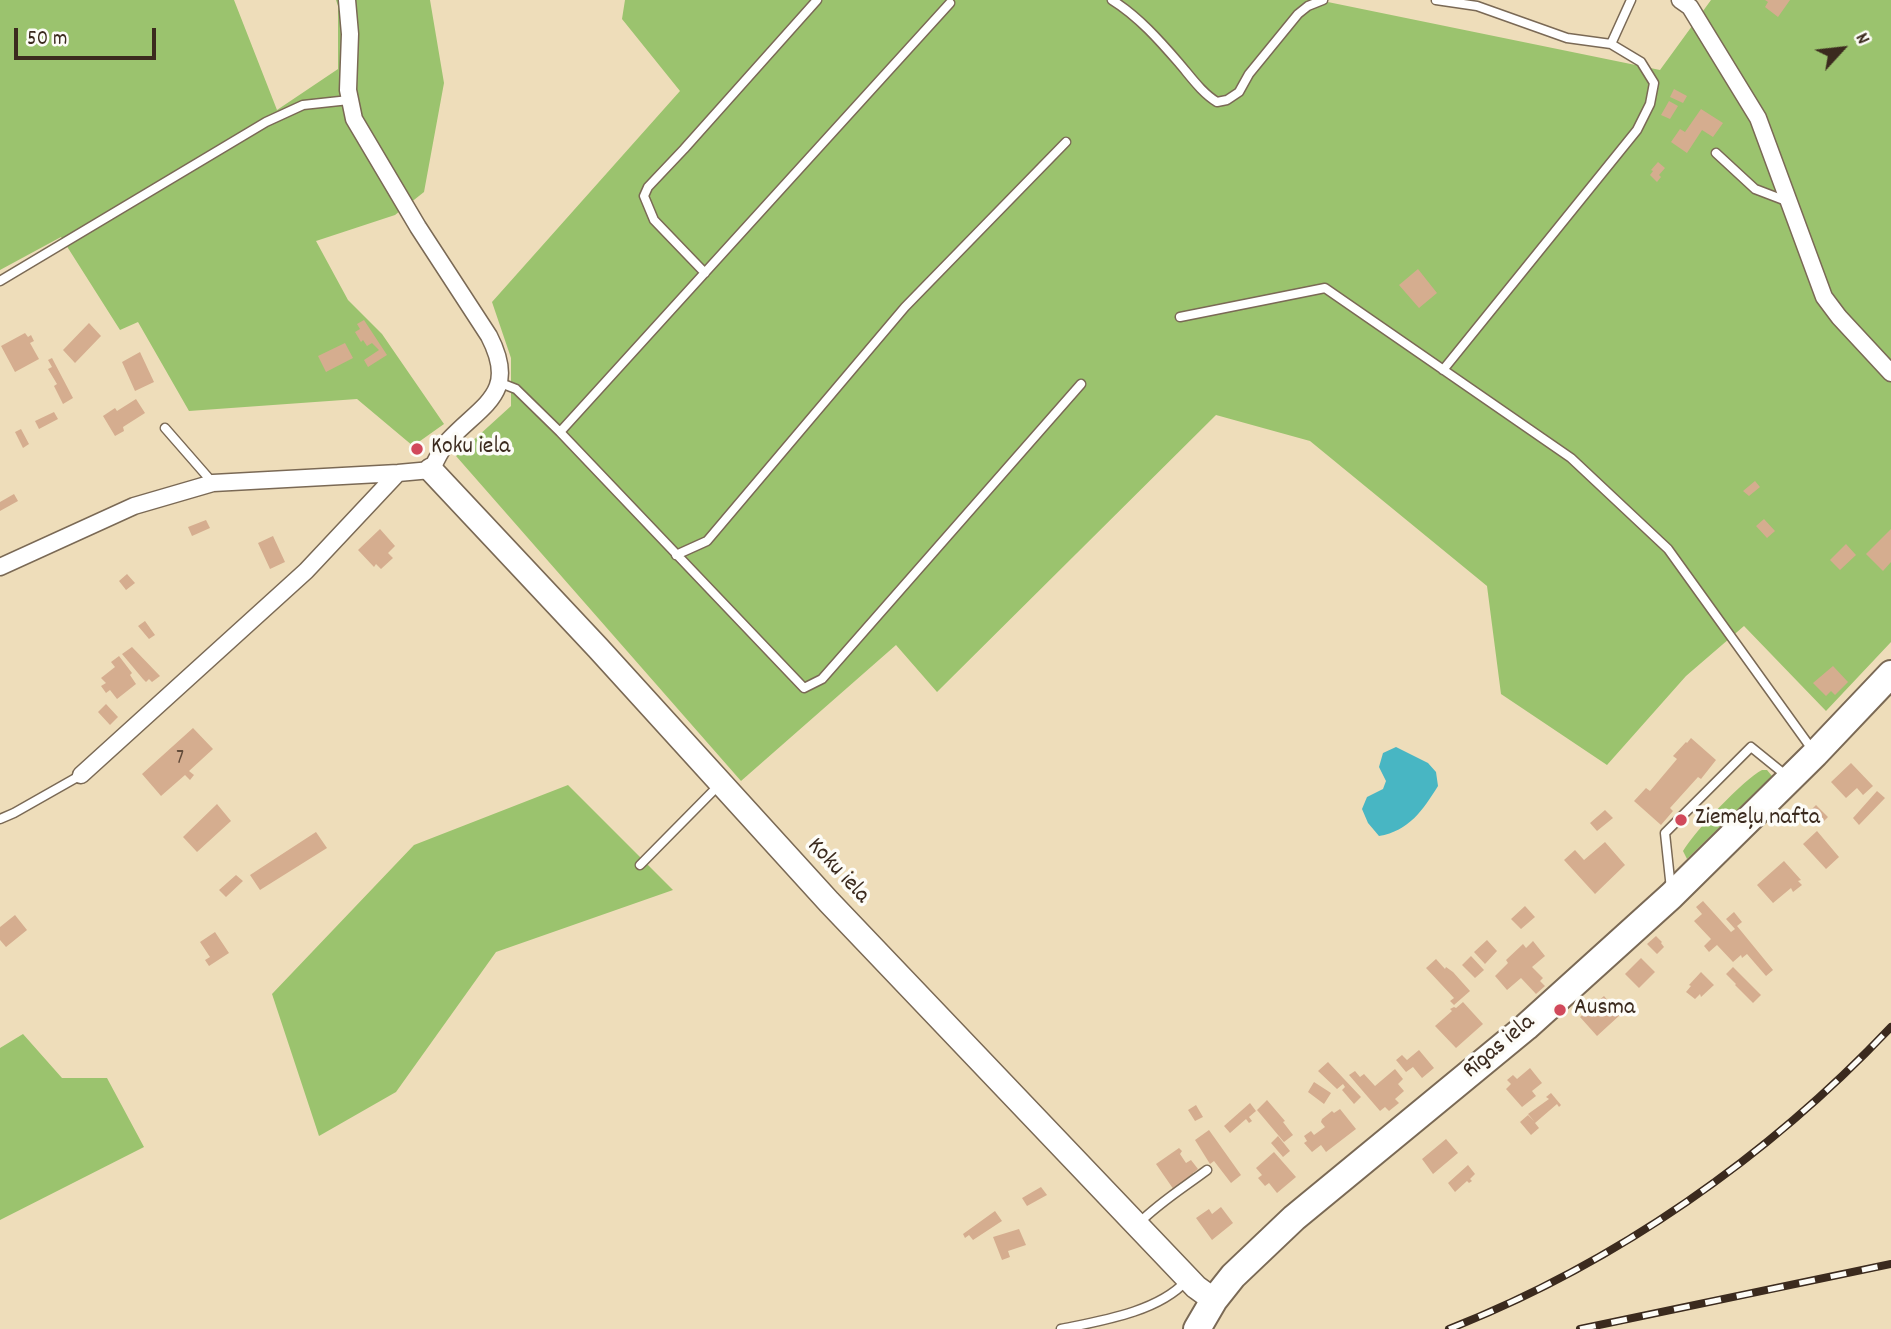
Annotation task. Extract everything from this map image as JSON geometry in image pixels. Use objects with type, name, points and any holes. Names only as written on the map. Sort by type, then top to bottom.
[{"type":"main road","name":"Rīgas iela","points":[[1197,1329],[1214,1300],[1233,1276],[1294,1218],[1525,1027],[1671,895],[1815,754],[1891,674]]},
{"type":"street","points":[[0,567],[134,506],[213,483],[431,470],[447,443],[486,407],[494,395],[501,365],[489,336],[418,227],[354,119],[349,100],[350,34],[347,0]]},
{"type":"street","points":[[1680,0],[1689,7],[1758,118],[1824,298],[1891,373]]},
{"type":"street","name":"Koku iela","points":[[431,470],[598,648],[829,902],[1188,1279],[1214,1300]]},
{"type":"street","points":[[81,775],[306,571],[398,473]]},
{"type":"lane","points":[[705,273],[654,220],[644,196],[648,187],[817,0]]},
{"type":"lane","points":[[1112,0],[1162,43],[1207,96],[1217,102],[1227,100],[1239,92],[1298,14],[1323,0]]},
{"type":"lane","points":[[1436,0],[1477,6],[1567,38],[1611,44],[1641,62],[1654,83],[1650,104],[1637,130],[1443,370]]},
{"type":"lane","points":[[1611,44],[1631,0]]},
{"type":"lane","points":[[561,432],[950,2]]},
{"type":"lane","points":[[0,281],[266,122],[303,105],[349,100]]},
{"type":"lane","points":[[676,555],[707,541],[905,307],[1066,142]]},
{"type":"lane","points":[[1716,153],[1755,190],[1789,202]]},
{"type":"lane","points":[[1180,317],[1325,288],[1571,458],[1668,549],[1815,754]]},
{"type":"lane","points":[[498,382],[516,389],[561,432],[804,688],[822,679],[1080,383]]},
{"type":"lane","points":[[165,428],[213,483]]},
{"type":"lane","points":[[1671,895],[1665,833],[1751,747],[1790,779]]},
{"type":"lane","points":[[0,819],[81,775]]},
{"type":"lane","points":[[640,864],[721,783]]},
{"type":"lane","points":[[1137,1225],[1155,1207],[1207,1170]]},
{"type":"lane","points":[[1061,1329],[1133,1312],[1178,1289],[1188,1279]]},
{"type":"green space","points":[[0,0],[234,0],[277,110],[338,69],[336,0],[430,0],[444,83],[424,192],[395,215],[316,241],[348,300],[382,334],[444,424],[413,446],[357,399],[189,411],[138,322],[120,330],[61,237],[0,270]]},
{"type":"green space","points":[[625,0],[1318,0],[1660,70],[1711,0],[1891,0],[1891,642],[1826,711],[1744,626],[1686,676],[1607,765],[1501,694],[1487,586],[1310,441],[1216,415],[937,692],[896,645],[741,781],[456,456],[511,406],[511,358],[492,302],[680,91],[622,19]]},
{"type":"green space","points":[[1762,770],[1767,770],[1772,776],[1687,859],[1683,851],[1698,831],[1732,795]]},
{"type":"green space","points":[[568,785],[673,890],[496,952],[396,1092],[319,1136],[272,994],[414,845]]},
{"type":"green space","points":[[23,1034],[62,1078],[107,1078],[144,1147],[0,1220],[0,1048]]},
{"type":"water","points":[[1396,747],[1428,763],[1436,772],[1438,786],[1421,811],[1407,824],[1379,836],[1368,823],[1362,809],[1367,797],[1383,789],[1386,781],[1379,767],[1383,753]]},
{"type":"building","points":[[1765,0],[1790,0],[1778,17],[1765,7],[1768,2]]},
{"type":"building","points":[[1674,89],[1687,96],[1683,103],[1670,97]]},
{"type":"building","points":[[1669,101],[1678,106],[1670,119],[1661,115]]},
{"type":"building","points":[[1701,109],[1723,123],[1713,137],[1702,130],[1687,153],[1671,142],[1680,129],[1685,132]]},
{"type":"building","points":[[1658,162],[1665,168],[1657,182],[1650,175]]},
{"type":"building","points":[[1418,269],[1437,293],[1419,308],[1399,285]]},
{"type":"building","points":[[364,320],[387,355],[368,367],[364,360],[379,350],[372,343],[367,346],[363,340],[361,342],[355,332],[360,329],[357,324]]},
{"type":"building","points":[[89,323],[101,336],[75,363],[63,350]]},
{"type":"building","points":[[25,333],[28,337],[31,335],[34,341],[30,343],[39,359],[15,372],[1,346]]},
{"type":"building","points":[[345,343],[353,358],[326,372],[318,356]]},
{"type":"building","points":[[140,352],[154,382],[135,391],[122,362]]},
{"type":"building","points":[[52,358],[73,398],[63,404],[54,386],[57,384],[48,369],[52,367],[48,360]]},
{"type":"building","points":[[136,399],[145,413],[123,427],[124,431],[115,436],[103,416]]},
{"type":"building","points":[[54,412],[58,419],[39,429],[35,421]]},
{"type":"building","points":[[21,429],[29,444],[23,448],[15,432]]},
{"type":"building","points":[[1755,481],[1760,487],[1749,496],[1743,491]]},
{"type":"building","points":[[14,494],[18,501],[0,511],[0,502]]},
{"type":"building","points":[[1764,519],[1775,531],[1767,538],[1756,526]]},
{"type":"building","points":[[206,520],[210,528],[192,536],[188,527]]},
{"type":"building","points":[[380,529],[395,546],[388,553],[393,558],[381,569],[376,564],[374,567],[358,550]]},
{"type":"building","points":[[1891,529],[1891,562],[1883,571],[1866,554]]},
{"type":"building","points":[[273,536],[285,562],[270,569],[258,543]]},
{"type":"building","points":[[1846,544],[1856,555],[1840,570],[1830,560]]},
{"type":"building","points":[[127,574],[135,583],[126,590],[119,581]]},
{"type":"building","points":[[145,621],[155,635],[149,639],[138,626]]},
{"type":"building","points":[[132,647],[160,676],[152,682],[149,679],[146,682],[122,654]]},
{"type":"building","points":[[119,656],[132,673],[130,675],[136,684],[117,699],[110,690],[106,693],[101,686],[106,683],[101,678],[115,667],[111,662]]},
{"type":"building","points":[[1833,666],[1848,682],[1835,695],[1831,691],[1826,696],[1813,683]]},
{"type":"building","points":[[106,704],[118,717],[110,725],[98,712]]},
{"type":"building","points":[[193,728],[213,749],[189,771],[194,775],[190,780],[185,775],[161,796],[142,774]]},
{"type":"building","points":[[1691,738],[1716,760],[1701,779],[1698,777],[1670,808],[1673,811],[1661,825],[1634,801],[1646,788],[1650,791],[1677,759],[1673,756]]},
{"type":"building","points":[[1851,763],[1873,786],[1863,795],[1857,788],[1846,798],[1831,782]]},
{"type":"building","points":[[1877,791],[1885,798],[1859,825],[1853,818]]},
{"type":"building","points":[[217,804],[231,821],[197,852],[183,837]]},
{"type":"building","points":[[1816,805],[1828,817],[1819,826],[1808,813]]},
{"type":"building","points":[[1605,810],[1613,818],[1597,831],[1590,823]]},
{"type":"building","points":[[1817,831],[1839,857],[1826,869],[1803,844]]},
{"type":"building","points":[[316,832],[327,848],[260,890],[250,875]]},
{"type":"building","points":[[1605,842],[1625,865],[1595,894],[1564,860],[1575,850],[1584,860]]},
{"type":"building","points":[[1784,861],[1801,880],[1798,881],[1802,885],[1793,892],[1791,888],[1773,903],[1757,885]]},
{"type":"building","points":[[236,875],[243,881],[226,897],[219,890]]},
{"type":"building","points":[[1703,901],[1731,932],[1735,929],[1726,919],[1734,912],[1742,922],[1737,926],[1773,970],[1766,976],[1747,954],[1742,958],[1741,955],[1733,962],[1717,945],[1709,952],[1704,946],[1711,939],[1694,921],[1702,914],[1696,907]]},
{"type":"building","points":[[1525,906],[1535,917],[1521,929],[1511,919]]},
{"type":"building","points":[[15,915],[27,930],[6,947],[0,940],[0,927]]},
{"type":"building","points":[[215,932],[229,953],[209,966],[205,960],[210,957],[200,942]]},
{"type":"building","points":[[1656,936],[1664,947],[1657,954],[1647,944]]},
{"type":"building","points":[[1487,940],[1497,951],[1485,964],[1474,952]]},
{"type":"building","points":[[1533,941],[1545,956],[1532,967],[1543,978],[1540,981],[1545,986],[1536,994],[1521,978],[1507,990],[1495,976],[1508,963],[1506,960],[1523,944],[1526,948]]},
{"type":"building","points":[[1471,956],[1484,970],[1475,978],[1462,965]]},
{"type":"building","points":[[1641,958],[1655,972],[1639,988],[1625,974]]},
{"type":"building","points":[[1436,959],[1445,969],[1446,967],[1453,972],[1470,991],[1454,1005],[1450,1001],[1454,998],[1426,968]]},
{"type":"building","points":[[1733,967],[1761,995],[1753,1003],[1726,974]]},
{"type":"building","points":[[1701,972],[1714,985],[1695,999],[1686,992]]},
{"type":"building","points":[[1604,996],[1620,1015],[1597,1036],[1580,1017]]},
{"type":"building","points":[[1463,1002],[1483,1024],[1456,1048],[1435,1026],[1452,1011],[1450,1009]]},
{"type":"building","points":[[1419,1050],[1434,1068],[1422,1078],[1413,1067],[1406,1072],[1396,1060],[1402,1055],[1407,1060]]},
{"type":"building","points":[[1328,1062],[1361,1097],[1354,1104],[1342,1090],[1345,1087],[1343,1084],[1337,1089],[1318,1071]]},
{"type":"building","points":[[1530,1068],[1542,1083],[1532,1091],[1536,1096],[1522,1107],[1506,1089],[1511,1084],[1507,1080],[1513,1075],[1517,1079]]},
{"type":"building","points":[[1395,1069],[1403,1079],[1398,1084],[1404,1091],[1395,1099],[1399,1103],[1389,1111],[1385,1107],[1380,1111],[1349,1075],[1355,1071],[1360,1077],[1364,1074],[1375,1086]]},
{"type":"building","points":[[1314,1082],[1331,1093],[1324,1104],[1308,1092]]},
{"type":"building","points":[[1551,1093],[1561,1105],[1559,1107],[1557,1104],[1535,1123],[1539,1128],[1531,1135],[1520,1122],[1528,1115],[1534,1121],[1528,1114],[1549,1099],[1546,1097]]},
{"type":"building","points":[[1267,1100],[1293,1135],[1284,1142],[1257,1110]]},
{"type":"building","points":[[1250,1103],[1256,1111],[1249,1117],[1252,1121],[1249,1123],[1246,1119],[1230,1133],[1224,1126]]},
{"type":"building","points":[[1196,1105],[1203,1117],[1195,1121],[1188,1110]]},
{"type":"building","points":[[1340,1109],[1356,1129],[1326,1152],[1321,1145],[1312,1152],[1304,1143],[1307,1141],[1304,1136],[1311,1131],[1314,1135],[1325,1127],[1322,1119],[1332,1111],[1334,1113]]},
{"type":"building","points":[[1209,1130],[1241,1175],[1231,1183],[1214,1161],[1210,1164],[1195,1140]]},
{"type":"building","points":[[1278,1136],[1290,1151],[1283,1157],[1271,1143]]},
{"type":"building","points":[[1446,1139],[1458,1153],[1433,1174],[1422,1159]]},
{"type":"building","points":[[1179,1148],[1186,1163],[1191,1160],[1198,1169],[1174,1190],[1156,1164]]},
{"type":"building","points":[[1274,1152],[1296,1177],[1277,1193],[1269,1183],[1265,1186],[1258,1178],[1262,1175],[1256,1168]]},
{"type":"building","points":[[1468,1165],[1475,1174],[1470,1179],[1472,1181],[1467,1181],[1455,1192],[1448,1183]]},
{"type":"building","points":[[1041,1187],[1047,1195],[1027,1206],[1022,1198]]},
{"type":"building","points":[[1221,1207],[1233,1223],[1212,1240],[1196,1218],[1209,1209],[1212,1214]]},
{"type":"building","points":[[995,1211],[1002,1221],[973,1240],[969,1235],[965,1238],[963,1234]]},
{"type":"building","points":[[1019,1229],[1026,1245],[1008,1251],[1010,1257],[1002,1260],[993,1237]]},
{"type":"railway","points":[[1449,1329],[1571,1272],[1630,1239],[1686,1202],[1794,1120],[1844,1075],[1891,1027]]},
{"type":"railway","points":[[1580,1329],[1891,1264]]},
{"type":"place","name":"Koku iela","points":[[417,449]]},
{"type":"place","name":"Ziemeļu nafta","points":[[1681,820]]},
{"type":"place","name":"Ausma","points":[[1560,1010]]}]
